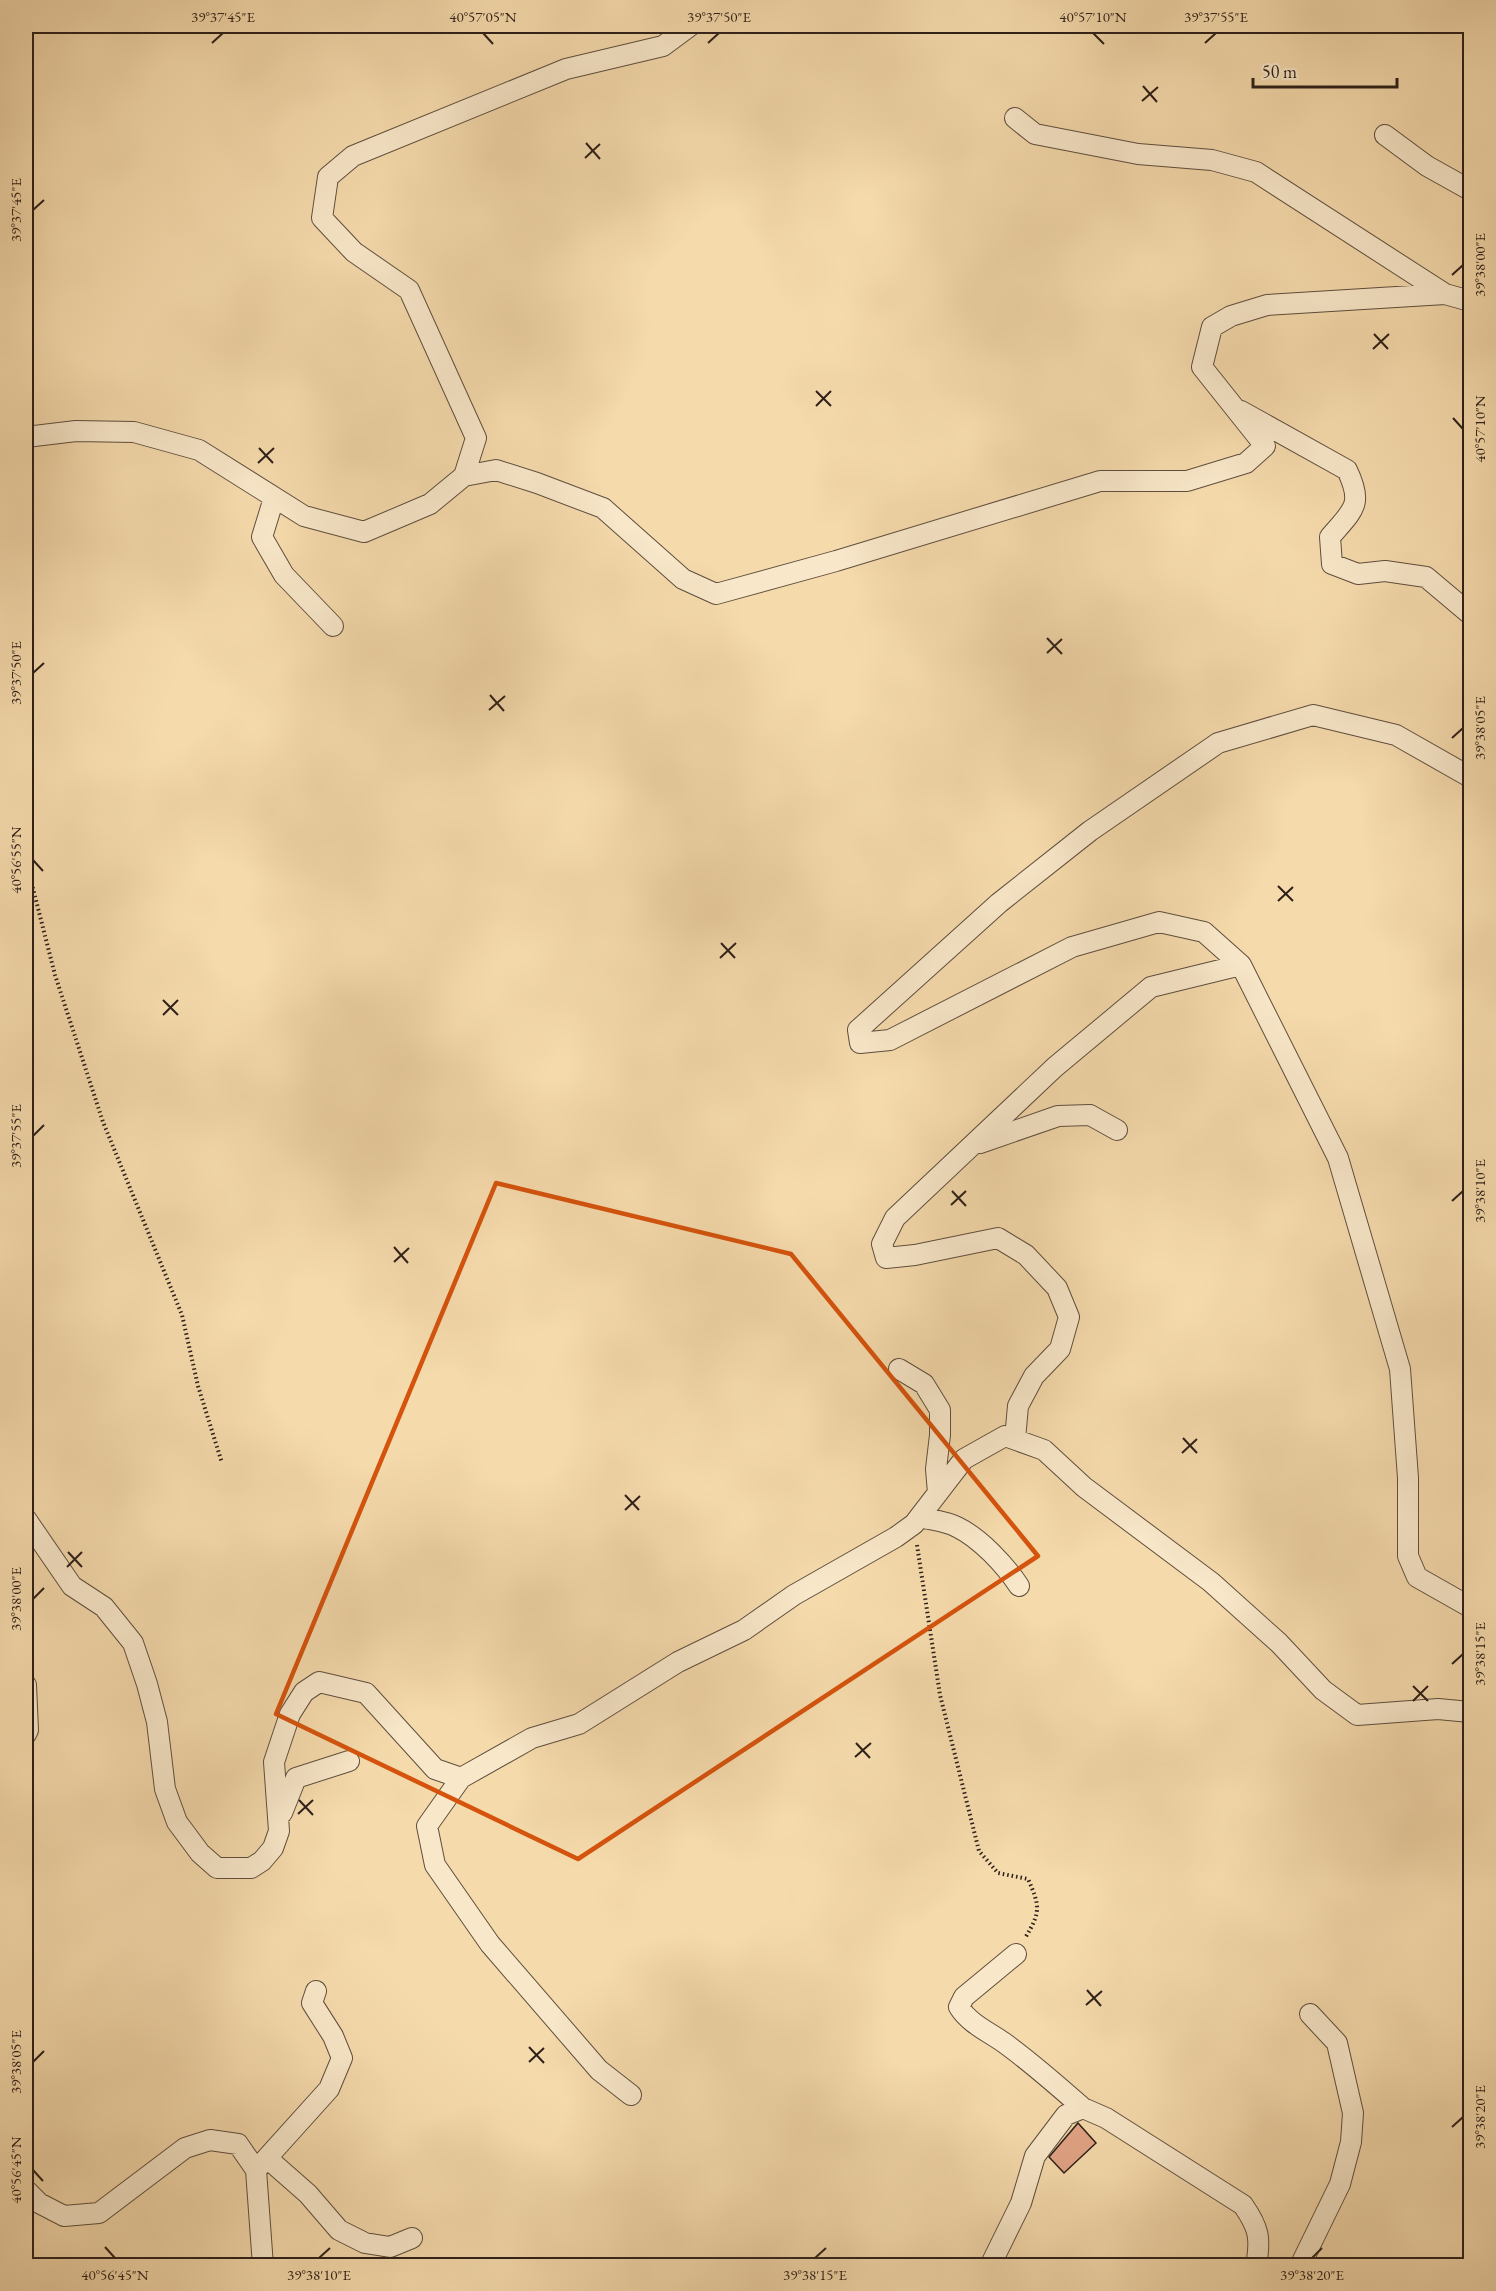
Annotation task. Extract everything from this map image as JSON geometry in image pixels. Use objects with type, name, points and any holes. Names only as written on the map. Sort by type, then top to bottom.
[{"type":"street","points":[[464,476],[476,438],[438,351],[409,290],[354,252],[322,218],[328,177],[353,156],[566,69],[663,46],[690,26]]},
{"type":"street","points":[[1015,118],[1035,134],[1138,154],[1212,160],[1256,172],[1445,294],[1470,301]]},
{"type":"street","points":[[1385,135],[1427,166],[1470,190]]},
{"type":"street","points":[[26,437],[76,431],[134,432],[199,450],[304,516],[364,532],[430,504],[464,476],[496,470],[603,508],[683,579],[716,594],[836,561],[1100,481],[1187,481],[1246,464],[1265,446],[1202,367],[1212,327],[1231,316],[1267,304],[1445,294]]},
{"type":"street","points":[[1233,406],[1347,470],[1355,488],[1354,509],[1330,537],[1332,564],[1358,574],[1385,571],[1426,577],[1470,614]]},
{"type":"street","points":[[274,498],[262,537],[284,575],[333,626]]},
{"type":"street","points":[[1470,777],[1396,735],[1313,715],[1218,743],[1090,831],[999,903],[858,1030],[861,1043],[890,1040],[1072,947],[1159,922],[1204,932],[1241,965],[1338,1158],[1400,1369],[1408,1478],[1408,1556],[1417,1577],[1470,1607]]},
{"type":"street","points":[[1015,1439],[1018,1406],[1034,1376],[1060,1349],[1069,1317],[1058,1288],[1026,1255],[998,1238],[915,1255],[886,1258],[882,1244],[895,1218],[1055,1067],[1151,987],[1241,965]]},
{"type":"street","points":[[971,1146],[1058,1116],[1090,1114],[1117,1130]]},
{"type":"street","points":[[899,1369],[924,1383],[940,1410],[936,1469],[938,1493]]},
{"type":"street","points":[[631,2095],[599,2070],[490,1944],[435,1865],[427,1826],[461,1778],[532,1738],[579,1724],[678,1662],[744,1630],[794,1596],[917,1520],[964,1460],[1005,1436],[1044,1450],[1084,1487],[1211,1582],[1279,1643],[1323,1690],[1357,1714],[1438,1709],[1470,1712]]},
{"type":"street","points":[[26,1519],[72,1586],[104,1607],[133,1643],[157,1722],[165,1789],[177,1822],[200,1853],[217,1868],[250,1868],[262,1861],[273,1848],[279,1831],[274,1762],[290,1714],[304,1692],[319,1682],[366,1693],[435,1769],[461,1778]]},
{"type":"street","points":[[917,1520],[957,1526],[988,1550],[1019,1586]]},
{"type":"street","points":[[26,1685],[28,1730],[26,1734]]},
{"type":"street","points":[[279,1822],[297,1778],[349,1761]]},
{"type":"street","points":[[1016,1954],[964,1997],[959,2007],[965,2017],[1045,2075],[1083,2108],[1106,2118],[1243,2205],[1256,2223],[1259,2247],[1256,2265]]},
{"type":"street","points":[[263,2265],[261,2164],[329,2089],[342,2058],[333,2036],[312,2003],[316,1990]]},
{"type":"street","points":[[1300,2265],[1340,2184],[1351,2142],[1353,2113],[1337,2043],[1310,2014]]},
{"type":"street","points":[[990,2265],[1021,2203],[1035,2156],[1066,2115],[1083,2108]]},
{"type":"street","points":[[26,2190],[39,2203],[64,2216],[99,2213],[185,2148],[210,2140],[238,2144],[261,2164],[308,2194],[339,2230],[364,2243],[390,2247],[412,2238]]},
{"type":"path","points":[[26,861],[55,975],[103,1122],[182,1315],[198,1386],[222,1463]]},
{"type":"path","points":[[917,1520],[940,1695],[979,1851],[998,1873],[1028,1880],[1039,1904],[1036,1921],[1016,1954]]},
{"type":"path","points":[[1465,2131],[1470,2127]]},
{"type":"highlighted area","points":[[496,1183],[791,1254],[1038,1556],[578,1859],[276,1714]]},
{"type":"building","points":[[1078,2123],[1096,2143],[1064,2173],[1049,2157]]}]
